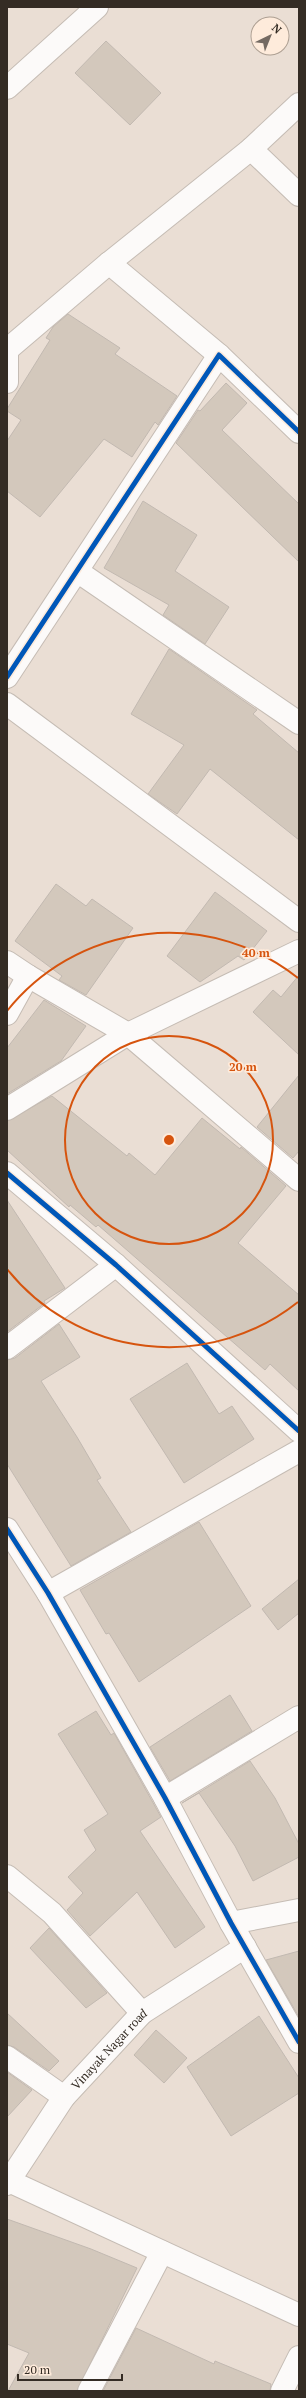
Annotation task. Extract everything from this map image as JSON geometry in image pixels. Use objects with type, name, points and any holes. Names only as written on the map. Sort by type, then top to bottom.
[{"type":"street","points":[[7,88],[97,7]]},
{"type":"street","points":[[7,382],[8,348],[109,263],[251,149],[299,104]]},
{"type":"street","points":[[251,149],[299,195]]},
{"type":"street","points":[[109,263],[219,355],[299,432]]},
{"type":"street","points":[[7,677],[219,355]]},
{"type":"street","points":[[77,571],[299,723]]},
{"type":"street","points":[[7,704],[299,921]]},
{"type":"street","points":[[7,1109],[128,1034],[299,951]]},
{"type":"street","points":[[7,962],[28,976],[128,1034],[299,1180]]},
{"type":"street","points":[[7,1014],[28,976]]},
{"type":"street","points":[[7,1173],[116,1265],[299,1431]]},
{"type":"street","points":[[7,1348],[116,1265]]},
{"type":"street","points":[[48,1593],[299,1451]]},
{"type":"street","points":[[7,1529],[48,1593],[165,1798],[231,1923],[299,2042]]},
{"type":"street","points":[[165,1798],[299,1717]]},
{"type":"street","points":[[7,1876],[52,1913],[142,2013]]},
{"type":"street","points":[[231,1923],[299,1910]]},
{"type":"street","name":"Vinayak Nagar road","points":[[8,2183],[64,2097],[142,2013],[245,1947]]},
{"type":"street","points":[[7,2057],[64,2097]]},
{"type":"street","points":[[8,2183],[299,2315]]},
{"type":"street","points":[[89,2391],[162,2252]]},
{"type":"street","points":[[282,2391],[299,2357]]},
{"type":"building","points":[[106,41],[161,93],[130,125],[75,73]]},
{"type":"building","points":[[68,314],[120,348],[115,354],[177,396],[158,425],[155,422],[132,457],[104,439],[40,517],[7,491],[7,441],[21,420],[7,411],[7,409],[50,340],[46,338],[53,327]]},
{"type":"building","points":[[226,383],[247,403],[222,430],[299,504],[299,562],[176,443],[198,410],[200,411]]},
{"type":"building","points":[[143,501],[197,535],[175,571],[229,607],[205,644],[163,615],[169,605],[104,568]]},
{"type":"building","points":[[169,649],[257,710],[253,714],[299,753],[299,840],[210,769],[177,814],[148,794],[184,745],[131,714]]},
{"type":"building","points":[[56,884],[86,906],[92,899],[133,928],[86,995],[59,980],[62,976],[15,941]]},
{"type":"building","points":[[215,892],[267,931],[244,960],[238,956],[200,982],[167,956]]},
{"type":"building","points":[[299,975],[299,1055],[253,1012],[273,990],[281,997]]},
{"type":"building","points":[[44,1000],[86,1026],[61,1061],[7,1094],[7,1048]]},
{"type":"building","points":[[299,1075],[299,1151],[293,1158],[257,1127]]},
{"type":"building","points":[[52,1096],[127,1156],[129,1153],[155,1175],[202,1118],[240,1149],[241,1147],[286,1186],[238,1243],[299,1295],[299,1391],[270,1364],[265,1370],[98,1225],[96,1227],[70,1205],[69,1207],[7,1150],[7,1121]]},
{"type":"building","points":[[7,1200],[65,1288],[44,1301],[45,1303],[7,1332]]},
{"type":"building","points":[[59,1324],[80,1357],[41,1381],[101,1478],[97,1480],[131,1532],[71,1566],[7,1464],[7,1360],[15,1358]]},
{"type":"building","points":[[187,1363],[219,1414],[232,1406],[254,1439],[184,1483],[130,1399]]},
{"type":"building","points":[[199,1522],[251,1606],[139,1682],[109,1633],[106,1634],[80,1590]]},
{"type":"building","points":[[299,1579],[299,1613],[278,1630],[262,1609]]},
{"type":"building","points":[[230,1695],[252,1731],[170,1781],[150,1747]]},
{"type":"building","points":[[96,1711],[111,1735],[114,1733],[161,1817],[140,1831],[205,1927],[175,1948],[137,1892],[90,1936],[67,1910],[83,1893],[68,1877],[96,1850],[84,1830],[108,1814],[58,1734]]},
{"type":"building","points":[[250,1761],[275,1798],[299,1844],[299,1857],[253,1881],[235,1846],[199,1793],[182,1803]]},
{"type":"building","points":[[49,1928],[107,1993],[86,2008],[30,1948]]},
{"type":"building","points":[[299,1951],[299,2017],[266,1960]]},
{"type":"building","points":[[7,2013],[59,2061],[49,2071],[14,2047],[7,2045]]},
{"type":"building","points":[[259,2016],[299,2078],[299,2093],[231,2136],[187,2067]]},
{"type":"building","points":[[156,2030],[187,2058],[164,2083],[134,2055]]},
{"type":"building","points":[[7,2072],[32,2090],[7,2117]]},
{"type":"building","points":[[7,2219],[91,2249],[137,2268],[77,2391],[8,2391],[29,2353],[7,2344]]},
{"type":"building","points":[[136,2328],[214,2364],[215,2361],[271,2384],[270,2391],[103,2391]]},
{"type":"cycle path","points":[[7,677],[219,355],[299,432]]},
{"type":"cycle path","points":[[7,1173],[116,1265],[299,1431]]},
{"type":"cycle path","points":[[7,1529],[48,1593],[165,1798],[231,1923],[299,2042]]}]
